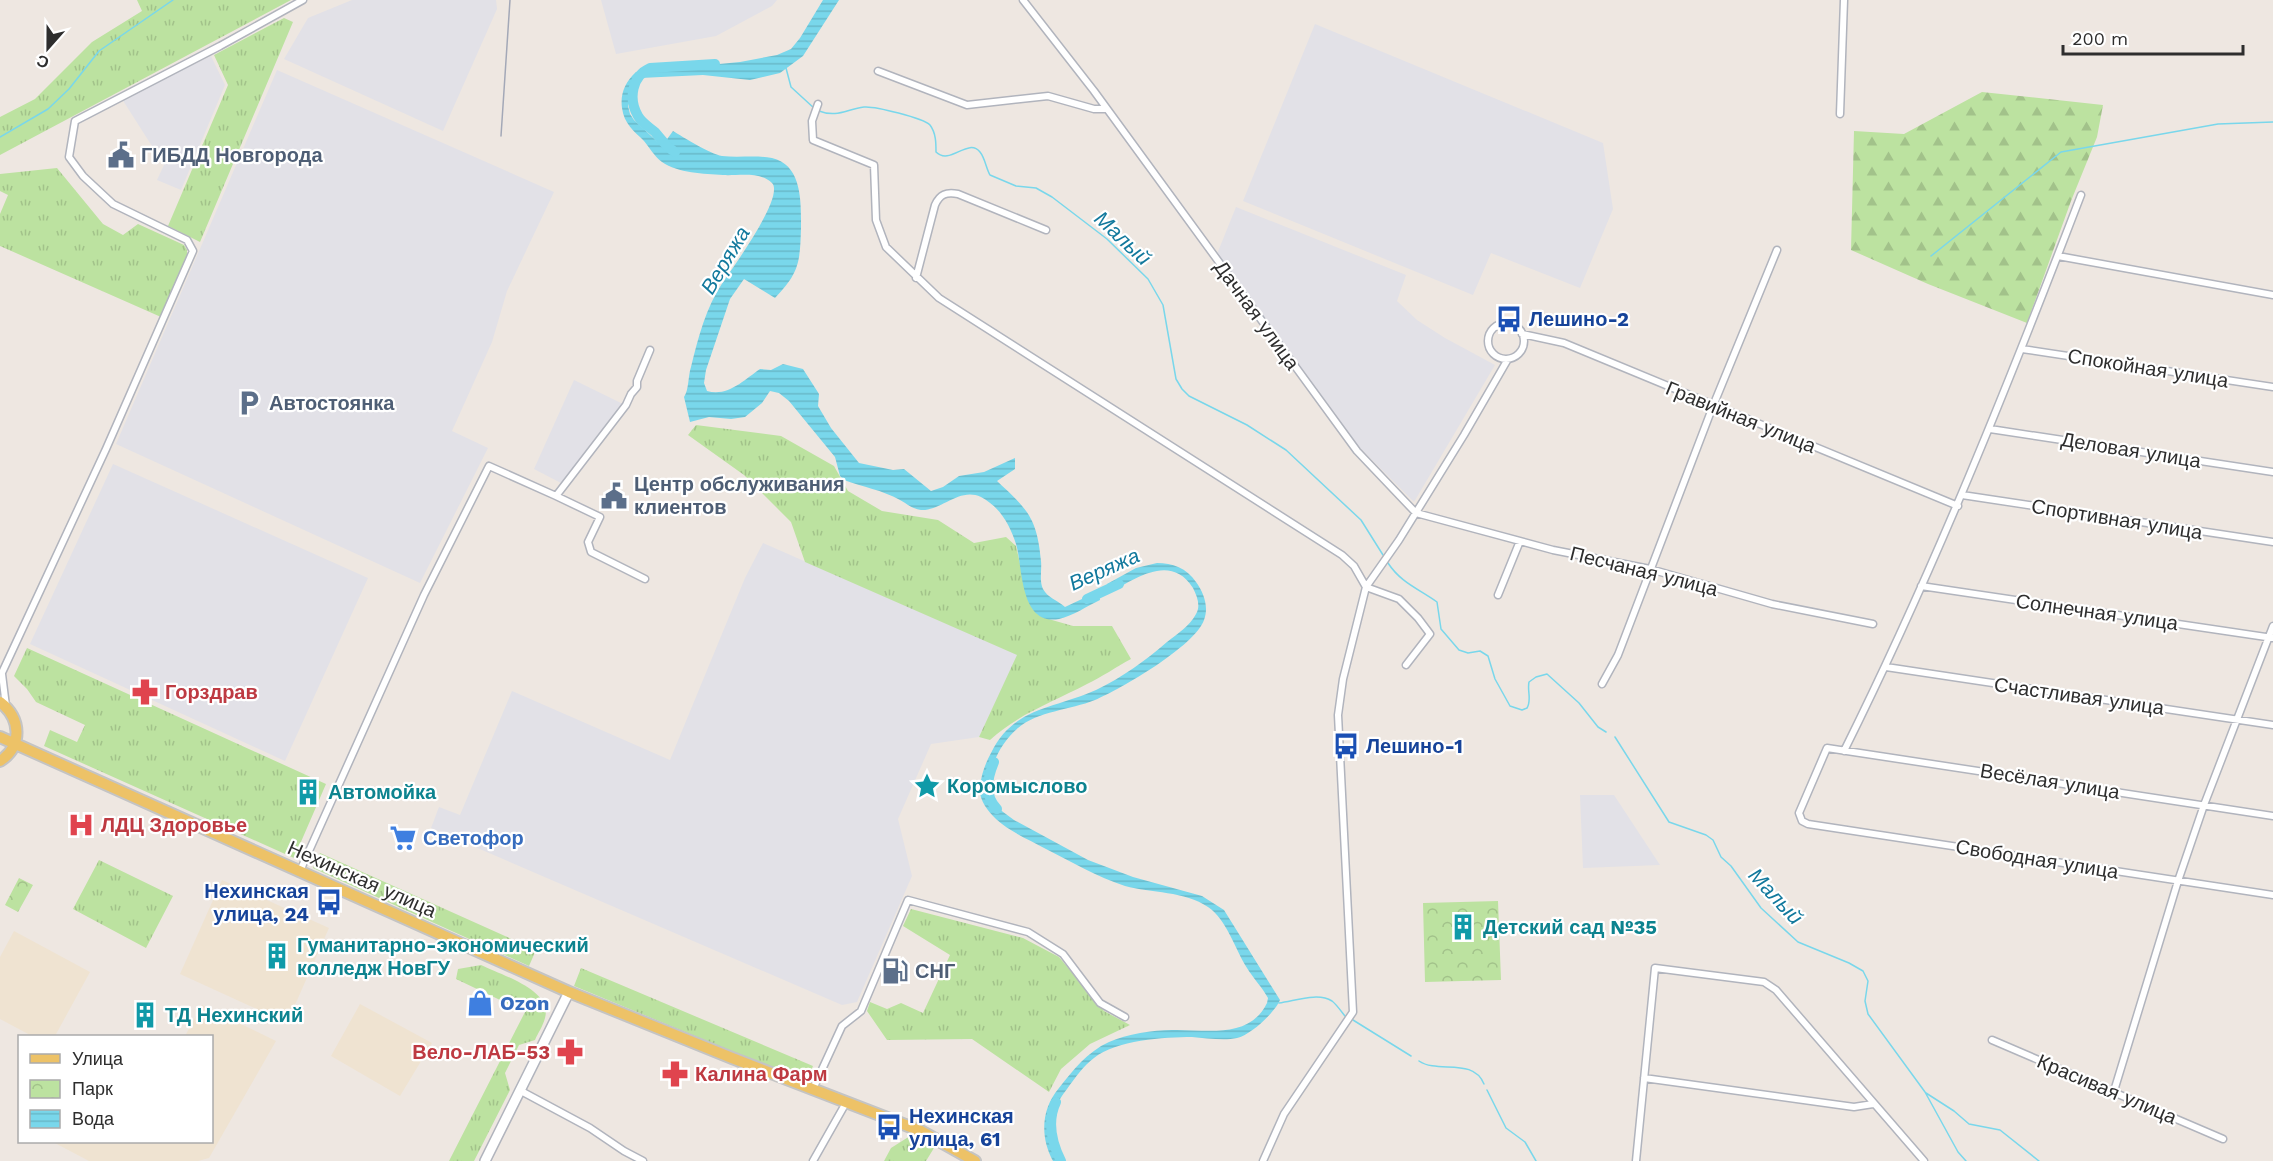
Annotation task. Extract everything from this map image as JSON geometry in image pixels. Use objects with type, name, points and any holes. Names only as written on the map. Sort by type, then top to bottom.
[{"type":"main road","points":[[0,761],[11,752],[15,744],[16,724],[3,704]]},
{"type":"main road","name":"Нехинская улица","points":[[0,737],[569,992],[929,1134],[975,1161]]},
{"type":"main road","points":[[485,1161],[569,992]]},
{"type":"street","points":[[3,704],[1,675],[106,449],[193,251],[187,240],[113,204],[83,176],[69,157],[75,121],[303,0]]},
{"type":"street","name":"Дачная улица","points":[[1023,0],[1107,110],[1357,451],[1416,513]]},
{"type":"street","points":[[1840,114],[1844,0]]},
{"type":"street","points":[[878,71],[967,105],[1048,96],[1094,109],[1107,110]]},
{"type":"street","points":[[818,104],[812,121],[813,141],[874,165],[876,220],[886,246],[916,278],[939,298],[959,311],[1281,518],[1332,547],[1354,566],[1366,587],[1399,599],[1430,634],[1406,665]]},
{"type":"street","points":[[916,278],[935,206],[940,196],[945,193],[958,194],[1046,230]]},
{"type":"street","points":[[1844,751],[1886,667],[1958,506],[2081,195]]},
{"type":"street","points":[[1602,684],[1618,655],[1713,406],[1777,250]]},
{"type":"street","points":[[2058,256],[2273,295]]},
{"type":"street","points":[[1501,324],[1515,326],[1522,334],[1521,350],[1514,357],[1501,358],[1491,352],[1489,338],[1492,330],[1501,324]]},
{"type":"street","name":"Гравийная улица","points":[[1522,334],[1564,343],[1958,506]]},
{"type":"street","name":"Спокойная улица","points":[[2022,349],[2273,387]]},
{"type":"street","points":[[556,496],[627,405],[631,394],[637,387],[637,381],[650,350]]},
{"type":"street","points":[[1263,1161],[1284,1114],[1353,1012],[1338,715],[1343,679],[1366,587],[1416,513],[1508,359]]},
{"type":"street","name":"Деловая улица","points":[[1990,429],[2273,472]]},
{"type":"street","points":[[300,871],[428,587],[489,466],[600,516],[588,542],[591,552],[645,579]]},
{"type":"street","name":"Спортивная улица","points":[[1962,495],[2273,542]]},
{"type":"street","name":"Песчаная улица","points":[[1416,513],[1553,550],[1650,569],[1772,604],[1873,624]]},
{"type":"street","points":[[1498,595],[1520,541]]},
{"type":"street","name":"Солнечная улица","points":[[1921,586],[2271,637]]},
{"type":"street","points":[[2114,1091],[2178,881],[2237,719],[2271,637],[2273,626]]},
{"type":"street","name":"Счастливая улица","points":[[1886,667],[2273,725]]},
{"type":"street","name":"Весёлая улица","points":[[1802,821],[1800,809],[1827,748],[2273,816]]},
{"type":"street","name":"Свободная улица","points":[[1802,821],[1808,824],[2273,895]]},
{"type":"street","points":[[813,1089],[842,1026],[861,1011],[908,900],[1028,932],[1063,954],[1100,1003],[1125,1017]]},
{"type":"street","points":[[1636,1161],[1656,968],[1764,982],[1776,990],[1924,1161]]},
{"type":"street","name":"Красивая улица","points":[[1992,1040],[2223,1139]]},
{"type":"street","points":[[1644,1078],[1854,1107],[1873,1104]]},
{"type":"street","points":[[521,1091],[590,1128],[643,1161]]},
{"type":"street","points":[[813,1161],[847,1101]]},
{"type":"shaded area","points":[[352,0],[496,0],[497,9],[443,131],[284,59],[308,18]]},
{"type":"shaded area","points":[[601,0],[777,0],[772,6],[716,36],[616,54]]},
{"type":"shaded area","points":[[1315,24],[1603,143],[1613,209],[1580,288],[1491,253],[1473,295],[1243,201]]},
{"type":"shaded area","points":[[211,56],[225,85],[181,190],[157,180],[164,165],[122,99]]},
{"type":"shaded area","points":[[277,70],[554,192],[507,291],[492,342],[452,431],[488,448],[420,583],[116,444]]},
{"type":"shaded area","points":[[1236,207],[1406,275],[1397,301],[1417,320],[1495,365],[1414,502],[1360,448],[1217,254]]},
{"type":"shaded area","points":[[574,380],[623,404],[561,483],[534,469]]},
{"type":"shaded area","points":[[113,464],[368,578],[285,761],[30,644]]},
{"type":"shaded area","points":[[763,543],[1018,655],[979,737],[931,744],[898,819],[912,876],[857,1002],[842,1005],[431,828],[439,807],[460,815],[512,691],[670,760],[745,578]]},
{"type":"shaded area","points":[[1580,795],[1614,795],[1660,865],[1583,868]]},
{"type":"shaded area","points":[[222,880],[329,928],[287,1023],[180,974]]},
{"type":"shaded area","points":[[14,931],[90,972],[56,1035],[30,1035],[0,1019],[0,957]]},
{"type":"shaded area","points":[[360,1004],[432,1043],[400,1096],[331,1056]]},
{"type":"shaded area","points":[[202,1005],[276,1041],[209,1158],[198,1161],[89,1161],[55,1143],[213,1143],[213,1035],[186,1035]]},
{"type":"green space","points":[[137,0],[291,0],[0,155],[0,117],[35,99],[92,42],[142,11]]},
{"type":"green space","points":[[284,18],[293,22],[200,242],[168,226],[228,85],[214,55]]},
{"type":"green space","points":[[1982,92],[2103,105],[2097,137],[2027,323],[1928,284],[1851,250],[1854,131],[1904,134]]},
{"type":"green space","points":[[57,168],[103,224],[123,235],[138,224],[184,245],[187,257],[161,317],[0,246],[0,214],[8,195],[0,191],[0,174]]},
{"type":"green space","points":[[696,425],[781,436],[834,466],[848,491],[882,511],[938,520],[974,543],[1006,537],[1016,546],[1028,599],[1045,618],[1073,626],[1112,626],[1131,659],[1024,716],[990,740],[979,737],[1017,655],[805,562],[791,522],[744,475],[688,435]]},
{"type":"green space","points":[[27,648],[326,784],[294,858],[44,746],[50,730],[77,742],[85,725],[36,702],[14,676]]},
{"type":"green space","points":[[320,853],[536,950],[529,966],[313,868]]},
{"type":"green space","points":[[99,860],[173,896],[146,948],[73,909]]},
{"type":"green space","points":[[19,878],[33,885],[18,912],[5,905]]},
{"type":"green space","points":[[1498,901],[1501,980],[1425,982],[1423,903]]},
{"type":"green space","points":[[911,909],[1023,938],[1059,957],[1104,1011],[1130,1025],[1090,1044],[1061,1069],[1049,1092],[972,1039],[887,1040],[867,1011],[870,1002],[887,1009],[901,1003],[923,1013],[950,955],[903,926]]},
{"type":"green space","points":[[481,965],[534,992],[541,999],[545,1008],[545,1018],[535,1040],[519,1045],[505,1073],[510,1090],[474,1161],[449,1161],[525,1012],[456,979],[458,969]]},
{"type":"green space","points":[[581,968],[813,1066],[806,1082],[574,986]]},
{"type":"green space","points":[[910,1136],[934,1148],[926,1161],[884,1161],[891,1148]]},
{"type":"water","points":[[823,0],[839,0],[803,56],[780,73],[750,80],[703,75],[640,78],[631,89],[628,106],[630,114],[662,146],[673,131],[717,155],[772,158],[782,162],[790,169],[798,187],[801,208],[801,240],[799,259],[794,274],[775,298],[744,279],[730,299],[706,370],[704,383],[707,391],[729,390],[760,369],[771,370],[783,364],[803,369],[819,394],[818,406],[831,428],[859,463],[893,470],[904,469],[931,491],[943,487],[959,476],[984,472],[1015,458],[1015,469],[997,481],[1023,507],[1033,524],[1039,546],[1043,589],[1065,607],[1099,591],[1100,600],[1069,616],[1046,619],[1036,613],[1025,592],[1014,537],[1003,517],[988,501],[981,497],[965,495],[936,507],[921,510],[886,494],[844,480],[840,476],[835,457],[789,401],[779,393],[770,391],[762,403],[745,417],[731,419],[709,417],[690,422],[684,397],[703,323],[717,292],[765,217],[774,190],[772,183],[761,177],[691,172],[668,166],[627,123],[622,108],[623,93],[626,84],[636,72],[740,62],[777,55],[791,49]]},
{"type":"water","points":[[1157,563],[1174,565],[1184,570],[1199,586],[1205,600],[1206,610],[1204,620],[1198,630],[1187,642],[1156,666],[1122,687],[1095,700],[1045,714],[1018,728],[1005,742],[995,760],[989,778],[988,797],[995,806],[1014,820],[1088,860],[1133,877],[1202,896],[1224,910],[1280,1000],[1262,1022],[1237,1038],[1154,1039],[1127,1043],[1094,1058],[1076,1076],[1056,1106],[1051,1132],[1060,1161],[1053,1161],[1044,1133],[1049,1105],[1053,1096],[1070,1075],[1094,1051],[1116,1039],[1140,1033],[1238,1028],[1259,1015],[1268,998],[1247,968],[1226,927],[1208,907],[1189,898],[1125,886],[1095,874],[1007,828],[984,805],[981,797],[981,779],[987,761],[1000,738],[1011,726],[1036,711],[1096,690],[1115,680],[1150,656],[1190,622],[1198,608],[1196,594],[1184,577],[1174,572],[1163,570],[1152,572],[1109,593],[1107,584],[1136,568]]},
{"type":"waterway","points":[[0,137],[48,109],[69,89],[99,51],[173,0]]},
{"type":"waterway","name":"Веряжа","points":[[675,152],[638,116],[633,102],[636,82],[639,76],[650,68],[715,64]]},
{"type":"waterway","name":"Малый","points":[[786,68],[791,87],[815,109]]},
{"type":"waterway","name":"Малый","points":[[819,111],[831,114],[870,107],[926,122],[933,131],[936,152],[947,156],[964,149],[975,148],[982,154],[990,175],[1016,186],[1036,188],[1052,197],[1107,239],[1148,279],[1163,305],[1176,379],[1182,389],[1189,396],[1247,425],[1286,450],[1361,520],[1383,555]]},
{"type":"waterway","points":[[1931,256],[2061,152],[2218,124],[2273,122]]},
{"type":"waterway","name":"Малый","points":[[1388,563],[1404,581],[1437,602],[1441,629],[1459,650],[1468,653],[1480,651],[1488,656],[1495,679],[1510,706],[1522,710],[1527,708],[1529,682],[1547,674],[1579,703],[1598,727],[1606,732]]},
{"type":"waterway","name":"Веряжа","points":[[1087,599],[1119,584]]},
{"type":"waterway","name":"Малый","points":[[1615,737],[1669,822],[1706,835],[1713,840],[1721,857],[1731,866],[1761,908],[1798,942],[1863,971],[1868,981],[1865,1001],[1868,1014],[1925,1092],[1958,1152],[1966,1161]]},
{"type":"waterway","name":"Веряжа","points":[[994,762],[988,792],[997,809]]},
{"type":"waterway","points":[[1279,1003],[1313,997],[1326,998],[1334,1002],[1345,1016]]},
{"type":"waterway","points":[[1353,1020],[1411,1056]]},
{"type":"waterway","points":[[1419,1061],[1427,1065],[1464,1068],[1479,1076],[1484,1084]]},
{"type":"waterway","points":[[1487,1090],[1506,1128],[1525,1142],[1536,1161]]},
{"type":"waterway","points":[[1926,1093],[1969,1124],[2000,1130],[2039,1161]]},
{"type":"waterway","name":"Веряжа","points":[[1056,1102],[1051,1124],[1055,1147],[1061,1161]]},
{"type":"railway","points":[[501,136],[510,0]]},
{"type":"place","name":"ГИБДД Новгорода","points":[[121,155]]},
{"type":"place","name":"Лешино-2","points":[[1509,319]]},
{"type":"place","name":"Автостоянка","points":[[249,403]]},
{"type":"place","name":"Центр обслуживания клиентов","points":[[614,496]]},
{"type":"place","name":"Горздрав","points":[[145,692]]},
{"type":"place","name":"Лешино-1","points":[[1346,746]]},
{"type":"place","name":"Коромыслово","points":[[927,786]]},
{"type":"place","name":"Автомойка","points":[[308,792]]},
{"type":"place","name":"ЛДЦ Здоровье","points":[[81,825]]},
{"type":"place","name":"Светофор","points":[[403,838]]},
{"type":"place","name":"Нехинская улица, 24","points":[[329,902]]},
{"type":"place","name":"Детский сад №35","points":[[1463,927]]},
{"type":"place","name":"Гуманитарно-экономический колледж НовГУ","points":[[277,956]]},
{"type":"place","name":"СНГ","points":[[895,971]]},
{"type":"place","name":"Ozon","points":[[480,1003]]},
{"type":"place","name":"ТД Нехинский","points":[[145,1015]]},
{"type":"place","name":"Вело-ЛАБ-53","points":[[570,1052]]},
{"type":"place","name":"Калина Фарм","points":[[675,1074]]},
{"type":"place","name":"Нехинская улица, 61","points":[[889,1127]]}]
